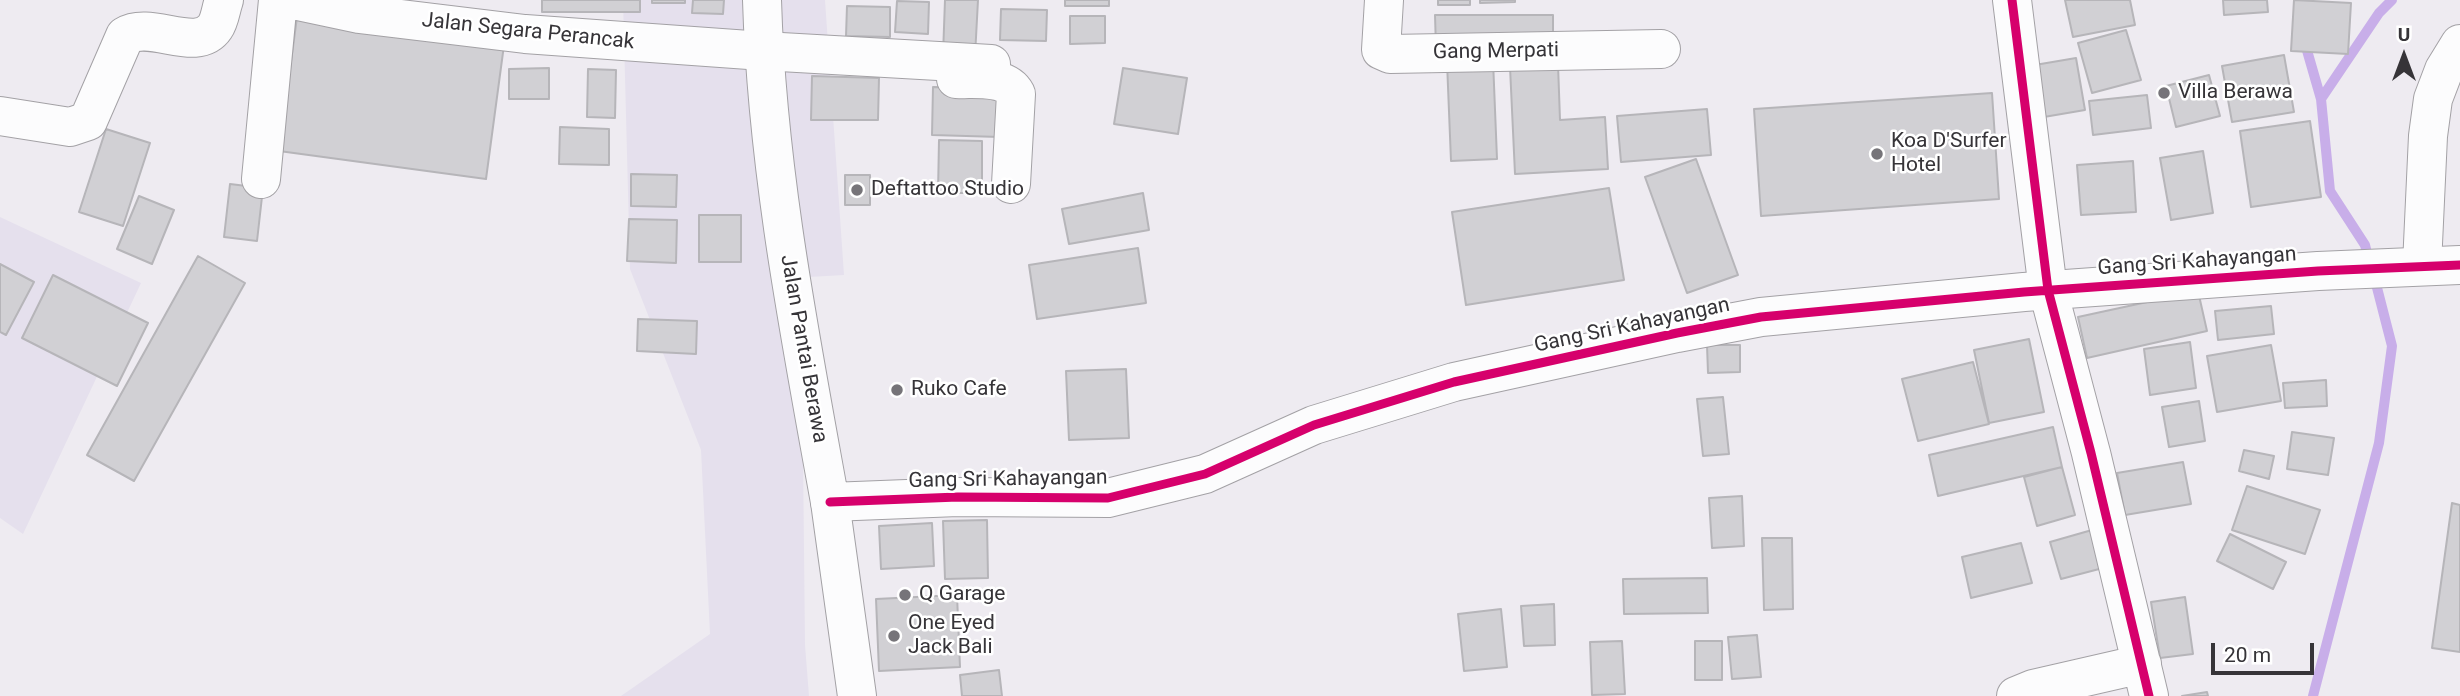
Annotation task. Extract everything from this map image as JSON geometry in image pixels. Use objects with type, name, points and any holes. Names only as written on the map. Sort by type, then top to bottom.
[{"type":"street","points":[[0,116],[70,127],[88,121],[125,36],[144,30],[188,38],[203,37],[215,27],[224,0]]},
{"type":"street","points":[[261,178],[278,0]]},
{"type":"street","name":"Jalan Segara Perancak","points":[[293,0],[359,14],[764,59]]},
{"type":"street","name":"Jalan Pantai Berawa","points":[[762,0],[764,59],[787,259],[830,502],[857,696]]},
{"type":"street","name":"Gang Merpati","points":[[1384,0],[1380,42],[1381,50],[1390,54],[1661,49]]},
{"type":"street","points":[[2012,0],[2048,290],[2146,680],[2033,689],[2016,696]]},
{"type":"street","points":[[2422,265],[2428,136],[2434,99],[2444,70],[2460,44]]},
{"type":"street","points":[[764,59],[991,64]]},
{"type":"street","points":[[764,59],[1012,85],[1016,94],[1011,184]]},
{"type":"street","name":"Gang Sri Kahayangan","points":[[830,502],[958,497],[1108,498],[1205,474],[1314,425],[1480,376],[1761,317],[2048,290],[2422,265],[2460,265]]},
{"type":"shaded area","points":[[623,0],[825,0],[844,275],[791,278],[803,455],[805,645],[809,696],[621,696],[710,634],[701,450],[630,269]]},
{"type":"shaded area","points":[[0,217],[141,283],[23,534],[0,518]]},
{"type":"building","points":[[542,0],[640,0],[640,12],[542,12]]},
{"type":"building","points":[[652,0],[685,0],[685,3],[652,3]]},
{"type":"building","points":[[693,0],[724,0],[723,14],[692,13]]},
{"type":"building","points":[[945,0],[978,0],[975,56],[943,55]]},
{"type":"building","points":[[1065,0],[1109,0],[1109,6],[1065,6]]},
{"type":"building","points":[[1438,0],[1470,0],[1470,5],[1438,5]]},
{"type":"building","points":[[1480,0],[1515,0],[1515,2],[1480,3]]},
{"type":"building","points":[[2065,0],[2130,0],[2135,25],[2073,37]]},
{"type":"building","points":[[2223,0],[2267,0],[2268,12],[2224,15]]},
{"type":"building","points":[[2294,0],[2351,3],[2348,54],[2291,51]]},
{"type":"building","points":[[897,1],[929,2],[928,34],[895,32]]},
{"type":"building","points":[[847,6],[890,7],[890,37],[846,36]]},
{"type":"building","points":[[1001,9],[1047,10],[1046,41],[1000,40]]},
{"type":"building","points":[[1435,15],[1553,15],[1553,49],[1436,49]]},
{"type":"building","points":[[1070,16],[1105,16],[1105,43],[1070,44]]},
{"type":"building","points":[[297,17],[504,45],[486,179],[279,151]]},
{"type":"building","points":[[2126,30],[2141,80],[2092,93],[2078,43]]},
{"type":"building","points":[[2284,55],[2294,112],[2232,122],[2222,66]]},
{"type":"building","points":[[2076,58],[2085,110],[2038,118],[2029,66]]},
{"type":"building","points":[[1493,60],[1497,159],[1451,161],[1447,62]]},
{"type":"building","points":[[1558,64],[1560,120],[1605,117],[1608,169],[1515,174],[1510,67]]},
{"type":"building","points":[[549,68],[549,99],[509,99],[509,69]]},
{"type":"building","points":[[1123,68],[1187,78],[1178,134],[1114,124]]},
{"type":"building","points":[[588,69],[616,70],[615,118],[587,117]]},
{"type":"building","points":[[2209,75],[2220,116],[2176,127],[2166,86]]},
{"type":"building","points":[[812,76],[879,78],[878,120],[811,120]]},
{"type":"building","points":[[933,87],[1002,88],[1000,137],[932,135]]},
{"type":"building","name":"Koa D'Surfer Hotel","points":[[1992,93],[1999,199],[1761,216],[1754,109]]},
{"type":"building","points":[[2147,95],[2151,128],[2093,135],[2089,101]]},
{"type":"building","points":[[1707,109],[1711,155],[1621,162],[1617,116]]},
{"type":"building","points":[[2310,121],[2321,197],[2251,207],[2240,131]]},
{"type":"building","points":[[560,127],[609,129],[609,165],[559,164]]},
{"type":"building","points":[[106,129],[150,143],[123,226],[79,212]]},
{"type":"building","points":[[939,140],[982,141],[982,193],[938,193]]},
{"type":"building","points":[[2203,151],[2213,213],[2171,220],[2160,158]]},
{"type":"building","points":[[1696,159],[1738,275],[1687,293],[1645,177]]},
{"type":"building","points":[[2133,161],[2136,212],[2081,215],[2077,165]]},
{"type":"building","points":[[631,174],[677,175],[676,207],[631,206]]},
{"type":"building","name":"Deftattoo Studio","points":[[845,175],[870,175],[870,205],[845,205]]},
{"type":"building","points":[[230,184],[263,188],[257,241],[224,237]]},
{"type":"building","points":[[1609,188],[1624,280],[1466,305],[1452,212]]},
{"type":"building","points":[[1143,193],[1149,230],[1069,244],[1062,209]]},
{"type":"building","points":[[139,196],[174,210],[152,264],[117,249]]},
{"type":"building","points":[[699,215],[741,215],[741,262],[699,262]]},
{"type":"building","points":[[629,219],[677,220],[676,263],[627,261]]},
{"type":"building","points":[[1138,248],[1146,303],[1037,319],[1029,265]]},
{"type":"building","points":[[198,256],[245,283],[134,481],[87,455]]},
{"type":"building","points":[[0,264],[34,282],[6,335],[0,332]]},
{"type":"building","points":[[53,275],[148,323],[117,386],[22,338]]},
{"type":"building","points":[[2198,291],[2207,331],[2087,358],[2078,317]]},
{"type":"building","points":[[2271,306],[2274,334],[2218,340],[2215,311]]},
{"type":"building","points":[[638,319],[697,321],[696,354],[637,351]]},
{"type":"building","points":[[2029,339],[2044,412],[1989,423],[1974,350]]},
{"type":"building","points":[[2190,342],[2196,388],[2150,395],[2144,349]]},
{"type":"building","points":[[1707,345],[1740,345],[1740,372],[1708,373]]},
{"type":"building","points":[[2271,345],[2281,401],[2217,412],[2207,356]]},
{"type":"building","points":[[1973,362],[1989,424],[1918,441],[1902,379]]},
{"type":"building","points":[[1126,369],[1129,438],[1069,440],[1066,371]]},
{"type":"building","points":[[2326,380],[2327,406],[2285,408],[2283,383]]},
{"type":"building","points":[[1723,397],[1729,454],[1703,456],[1697,399]]},
{"type":"building","points":[[2199,401],[2205,441],[2169,447],[2162,407]]},
{"type":"building","points":[[2053,427],[2062,467],[1938,496],[1929,455]]},
{"type":"building","points":[[2292,432],[2334,438],[2328,475],[2287,469]]},
{"type":"building","points":[[2244,450],[2274,456],[2269,479],[2239,471]]},
{"type":"building","points":[[2183,462],[2191,504],[2125,515],[2117,473]]},
{"type":"building","points":[[2062,467],[2075,515],[2037,526],[2024,477]]},
{"type":"building","points":[[2247,486],[2320,510],[2305,554],[2232,530]]},
{"type":"building","points":[[1742,496],[1744,546],[1712,548],[1709,498]]},
{"type":"building","points":[[2452,503],[2460,505],[2460,652],[2432,648]]},
{"type":"building","points":[[987,520],[988,578],[945,579],[943,521]]},
{"type":"building","points":[[932,523],[934,566],[881,569],[879,526]]},
{"type":"building","points":[[2092,530],[2103,568],[2061,579],[2050,542]]},
{"type":"building","points":[[2230,534],[2286,562],[2273,589],[2217,561]]},
{"type":"building","points":[[1762,538],[1792,538],[1793,609],[1764,610]]},
{"type":"building","points":[[2021,543],[2032,583],[1971,598],[1962,557]]},
{"type":"building","points":[[1707,578],[1708,613],[1624,614],[1623,579]]},
{"type":"building","points":[[957,595],[960,667],[879,671],[876,599]]},
{"type":"building","points":[[2185,597],[2193,654],[2160,658],[2151,602]]},
{"type":"building","points":[[1554,604],[1555,645],[1524,646],[1521,606]]},
{"type":"building","points":[[1501,609],[1507,667],[1464,671],[1458,614]]},
{"type":"building","points":[[1757,635],[1761,677],[1732,679],[1728,637]]},
{"type":"building","points":[[1622,641],[1625,694],[1592,695],[1590,642]]},
{"type":"building","points":[[1695,641],[1722,641],[1722,680],[1695,680]]},
{"type":"building","points":[[999,670],[1002,696],[962,696],[960,675]]},
{"type":"building","points":[[2207,692],[2208,696],[2182,696]]},
{"type":"waterway","points":[[2369,261],[2365,245],[2330,191],[2321,99],[2379,13],[2392,0]]},
{"type":"waterway","points":[[2304,40],[2321,99]]},
{"type":"waterway","points":[[2313,696],[2379,443],[2392,346],[2374,276]]},
{"type":"cycle path","points":[[2012,0],[2048,290],[2091,453],[2149,696]]},
{"type":"cycle path","points":[[830,502],[958,497],[1108,498],[1205,474],[1314,425],[1454,382],[1761,317],[2024,292],[2318,271],[2460,265]]},
{"type":"place","name":"Villa Berawa","points":[[2164,93]]},
{"type":"place","name":"Koa D'Surfer Hotel","points":[[1877,154]]},
{"type":"place","name":"Deftattoo Studio","points":[[857,190]]},
{"type":"place","name":"Ruko Cafe","points":[[897,390]]},
{"type":"place","name":"Q Garage","points":[[905,595]]},
{"type":"place","name":"One Eyed Jack Bali","points":[[894,636]]}]
